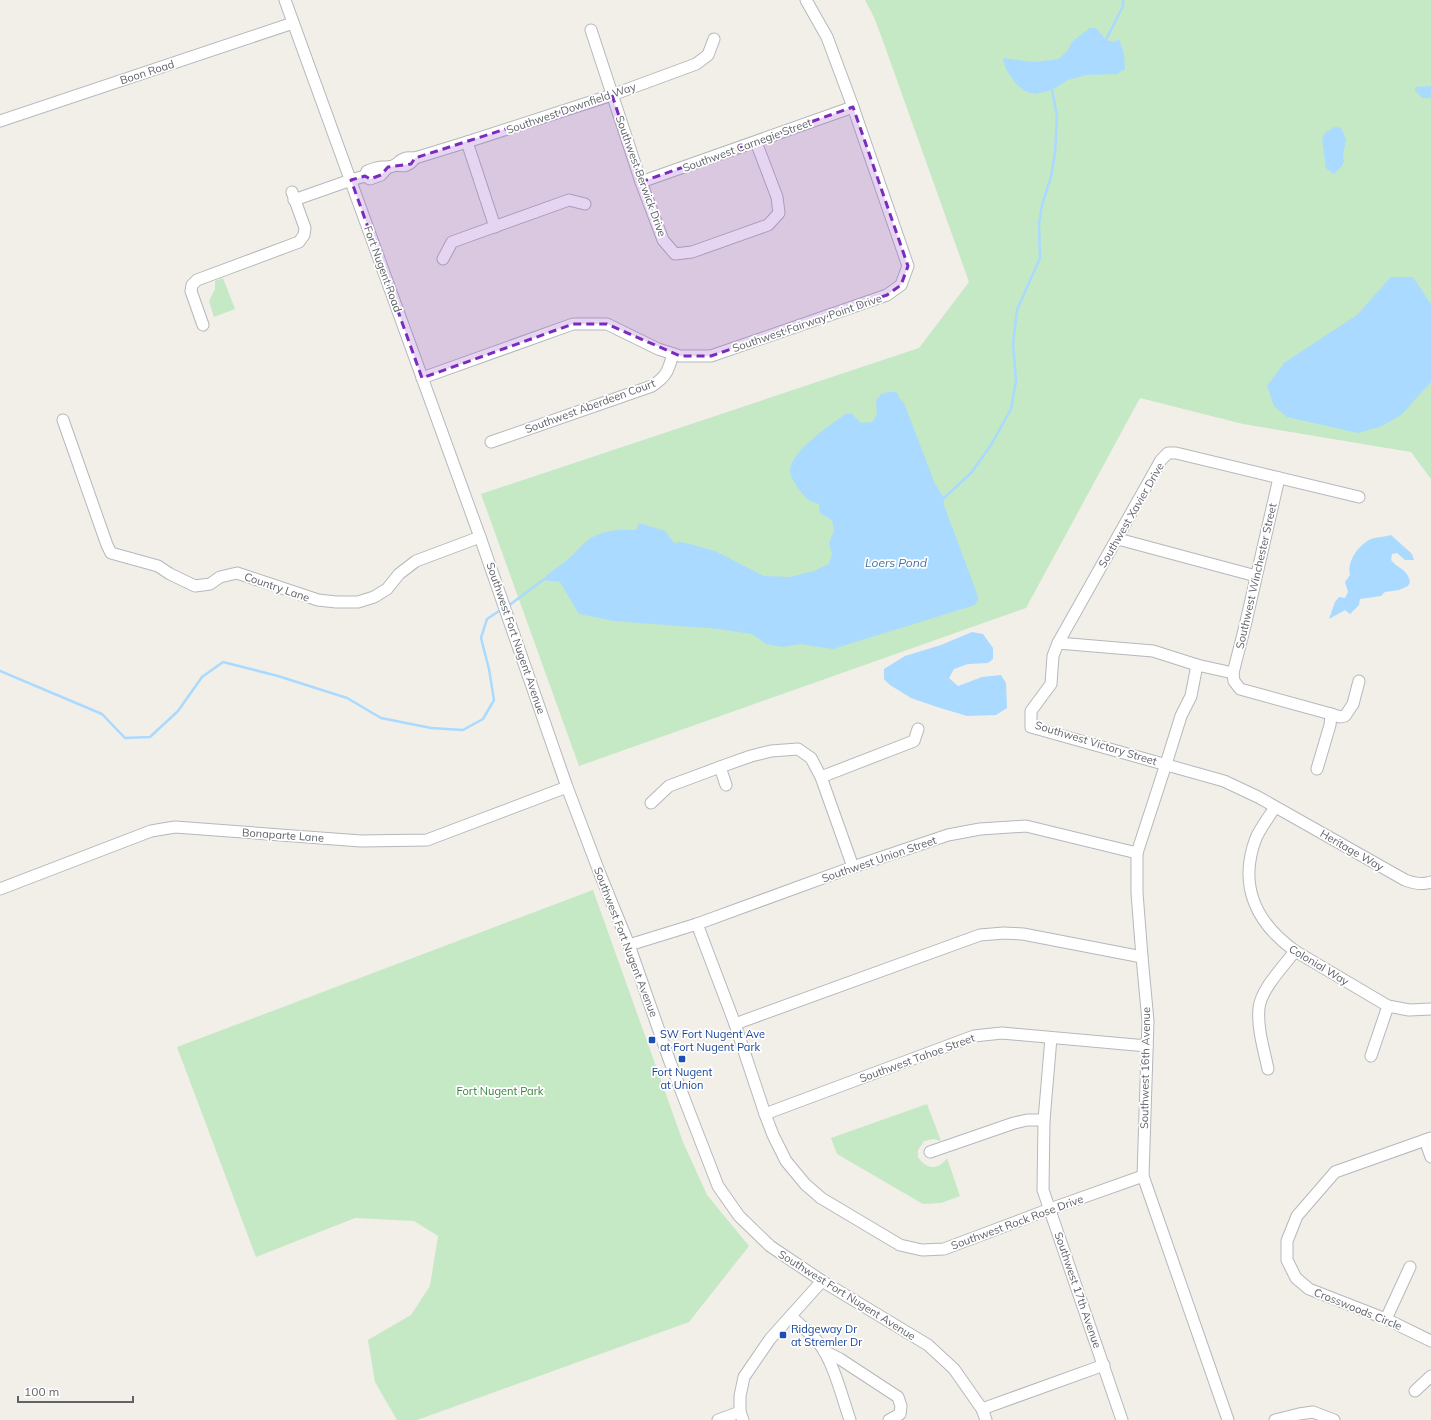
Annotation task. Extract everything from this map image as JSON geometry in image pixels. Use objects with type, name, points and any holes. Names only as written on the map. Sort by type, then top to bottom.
[{"type":"street","name":"Fort Nugent Road","points":[[285,0],[480,537]]},
{"type":"street","name":"Southwest Fairway Point Drive","points":[[422,378],[572,324],[607,324],[673,354],[680,356],[711,356],[887,295],[901,285],[908,266],[827,37],[806,0]]},
{"type":"street","name":"Boon Road","points":[[0,121],[293,23]]},
{"type":"street","name":"Southwest Berwick Drive","points":[[591,30],[641,182],[663,240],[675,254],[692,252],[768,225],[779,213],[777,197],[756,142]]},
{"type":"street","name":"Southwest Downfield Way","points":[[203,325],[191,291],[192,285],[199,278],[301,240],[304,235],[305,228],[293,196],[365,176],[370,179],[381,175],[392,166],[403,167],[411,164],[415,158],[612,95],[696,64],[708,55],[714,39]]},
{"type":"street","name":"Southwest Carnegie Street","points":[[641,182],[853,107]]},
{"type":"street","points":[[467,142],[494,227]]},
{"type":"street","points":[[443,259],[452,242],[569,200],[585,204]]},
{"type":"street","name":"Southwest Aberdeen Court","points":[[491,442],[652,386],[662,380],[668,372],[673,354]]},
{"type":"street","name":"Country Lane","points":[[62,420],[111,553],[158,566],[170,574],[195,586],[210,584],[220,578],[237,573],[318,600],[358,602],[374,597],[387,589],[399,574],[416,561],[480,537]]},
{"type":"street","name":"Southwest Xavier Drive","points":[[1058,643],[1118,539],[1161,460],[1168,453],[1176,453],[1359,496]]},
{"type":"street","name":"Southwest Winchester Street","points":[[1233,673],[1279,478]]},
{"type":"street","name":"Southwest Fort Nugent Avenue","points":[[480,537],[567,786],[600,874],[629,945],[670,1062],[718,1186],[739,1216],[770,1246],[822,1282],[928,1345],[954,1370],[982,1409],[986,1420]]},
{"type":"street","points":[[1118,539],[1256,576]]},
{"type":"street","points":[[1058,643],[1153,651],[1197,665],[1233,673],[1234,682],[1240,689],[1340,717],[1345,716],[1353,704],[1359,681]]},
{"type":"street","name":"Southwest Victory Street","points":[[1058,643],[1053,656],[1051,684],[1031,711],[1031,726],[1224,781],[1275,807]]},
{"type":"street","name":"Southwest 16th Avenue","points":[[1197,665],[1191,696],[1181,716],[1136,853],[1137,893],[1148,1021],[1143,1176],[1228,1420]]},
{"type":"street","points":[[1317,769],[1330,725],[1331,714]]},
{"type":"street","points":[[821,777],[914,741],[918,730]]},
{"type":"street","points":[[652,803],[669,786],[720,767],[771,751],[798,749],[811,758],[821,777],[853,867]]},
{"type":"street","points":[[720,767],[726,785]]},
{"type":"street","name":"Bonaparte Lane","points":[[0,889],[151,831],[175,827],[361,841],[427,840],[567,786]]},
{"type":"street","name":"Heritage Way","points":[[1275,807],[1405,880],[1412,882],[1431,882]]},
{"type":"street","name":"Colonial Way","points":[[1275,807],[1256,837],[1249,864],[1249,883],[1254,903],[1265,923],[1282,942],[1295,951],[1388,1006],[1409,1010],[1431,1009]]},
{"type":"street","name":"Southwest Union Street","points":[[629,945],[697,924],[853,867],[948,835],[980,829],[1026,826],[1136,853]]},
{"type":"street","name":"Southwest Rock Rose Drive","points":[[697,924],[735,1024],[765,1114],[773,1135],[786,1161],[805,1184],[821,1198],[900,1245],[922,1250],[944,1249],[1143,1176]]},
{"type":"street","points":[[735,1024],[980,935],[1004,933],[1023,934],[1142,957]]},
{"type":"street","points":[[1268,1069],[1261,1032],[1259,1007],[1266,990],[1295,951]]},
{"type":"street","points":[[1371,1056],[1388,1006]]},
{"type":"street","name":"Southwest Tahoe Street","points":[[765,1114],[974,1036],[1002,1033],[1147,1046]]},
{"type":"street","name":"Southwest 17th Avenue","points":[[1051,1038],[1044,1120],[1043,1190],[1122,1420]]},
{"type":"street","points":[[930,1152],[1014,1123],[1027,1120],[1044,1120]]},
{"type":"street","points":[[1428,1139],[1431,1157]]},
{"type":"street","name":"Crosswoods Circle","points":[[1428,1139],[1335,1172],[1297,1216],[1287,1241],[1287,1260],[1296,1278],[1309,1289],[1386,1319],[1431,1341]]},
{"type":"street","points":[[1386,1319],[1410,1267]]},
{"type":"street","points":[[718,1420],[741,1416],[740,1396],[744,1377],[770,1339],[822,1282]]},
{"type":"street","points":[[791,1316],[818,1342],[824,1351],[835,1376],[850,1420]]},
{"type":"street","points":[[824,1351],[840,1359],[898,1397],[901,1406],[900,1414],[889,1420]]},
{"type":"street","points":[[982,1409],[1104,1365]]},
{"type":"street","points":[[1415,1391],[1431,1376]]},
{"type":"street","points":[[1274,1420],[1313,1412],[1334,1420]]},
{"type":"highlighted area","points":[[612,95],[641,182],[853,107],[908,266],[901,285],[887,295],[711,356],[680,356],[607,324],[573,324],[422,378],[351,180],[365,176],[370,179],[381,175],[388,167],[411,164],[415,158]]},
{"type":"green space","points":[[865,0],[1431,0],[1431,479],[1411,452],[1243,424],[1140,398],[1026,608],[579,766],[481,494],[919,348],[969,282],[883,41],[874,17]]},
{"type":"green space","points":[[223,278],[235,309],[214,317],[209,301],[215,289],[215,281]]},
{"type":"green space","name":"Fort Nugent Park","points":[[593,890],[683,1142],[707,1195],[749,1246],[689,1322],[417,1420],[397,1420],[375,1382],[368,1340],[411,1315],[430,1286],[438,1236],[414,1221],[355,1218],[256,1257],[177,1047]]},
{"type":"green space","points":[[927,1104],[941,1141],[934,1139],[924,1141],[918,1150],[918,1157],[925,1164],[932,1167],[940,1165],[947,1158],[960,1196],[941,1203],[923,1204],[837,1154],[831,1138]]},
{"type":"water","points":[[1090,28],[1096,28],[1106,40],[1114,42],[1119,39],[1124,54],[1125,69],[1117,74],[1086,75],[1068,80],[1052,90],[1035,94],[1025,91],[1016,84],[1006,69],[1003,58],[1034,62],[1059,59],[1068,50],[1073,41]]},
{"type":"water","points":[[1431,86],[1431,98],[1422,98],[1415,90],[1415,87]]},
{"type":"water","points":[[1335,127],[1341,128],[1346,140],[1343,155],[1344,161],[1342,166],[1334,174],[1326,168],[1322,138],[1326,132]]},
{"type":"water","points":[[1391,277],[1413,277],[1431,304],[1431,382],[1401,415],[1382,426],[1358,433],[1287,417],[1274,406],[1267,386],[1284,363],[1357,315]]},
{"type":"water","name":"Loers Pond","points":[[895,392],[898,394],[899,398],[904,403],[935,484],[944,498],[944,505],[977,594],[978,599],[975,605],[833,649],[800,644],[783,647],[766,644],[752,634],[719,629],[614,621],[579,614],[560,582],[543,580],[593,537],[611,531],[636,530],[639,523],[665,531],[674,543],[682,542],[715,551],[764,576],[790,577],[814,571],[829,564],[832,554],[829,543],[834,531],[832,520],[820,513],[819,504],[807,499],[798,488],[790,473],[792,463],[797,455],[812,439],[845,414],[852,414],[861,423],[873,422],[877,413],[876,401],[881,394]]},
{"type":"water","points":[[1391,535],[1412,554],[1414,560],[1405,560],[1397,553],[1392,554],[1391,560],[1407,574],[1409,578],[1410,582],[1408,586],[1399,590],[1385,592],[1381,596],[1360,599],[1359,605],[1350,614],[1345,610],[1329,619],[1335,602],[1339,597],[1345,598],[1348,592],[1345,582],[1350,575],[1350,565],[1354,555],[1371,539]]},
{"type":"water","points":[[972,632],[983,634],[993,648],[993,659],[988,663],[968,664],[954,669],[949,678],[958,686],[982,677],[1001,675],[1006,683],[1007,708],[996,715],[967,716],[937,707],[911,698],[890,685],[884,679],[884,669],[905,656],[941,645]]},
{"type":"waterway","points":[[1106,40],[1123,6],[1123,0]]},
{"type":"waterway","points":[[944,498],[971,473],[991,445],[1011,409],[1016,381],[1013,344],[1017,310],[1040,258],[1039,224],[1042,205],[1051,177],[1055,153],[1057,116],[1052,90]]},
{"type":"waterway","points":[[508,606],[543,580]]},
{"type":"waterway","points":[[0,671],[102,714],[125,738],[150,737],[178,711],[202,677],[223,662],[278,676],[347,698],[381,718],[431,728],[463,730],[483,719],[494,700],[489,669],[481,638],[487,619],[502,609]]},
{"type":"place","name":"SW Fort Nugent Ave at Fort Nugent Park","points":[[652,1040]]},
{"type":"place","name":"Fort Nugent at Union","points":[[682,1059]]},
{"type":"place","name":"Ridgeway Dr at Stremler Dr","points":[[783,1335]]}]
